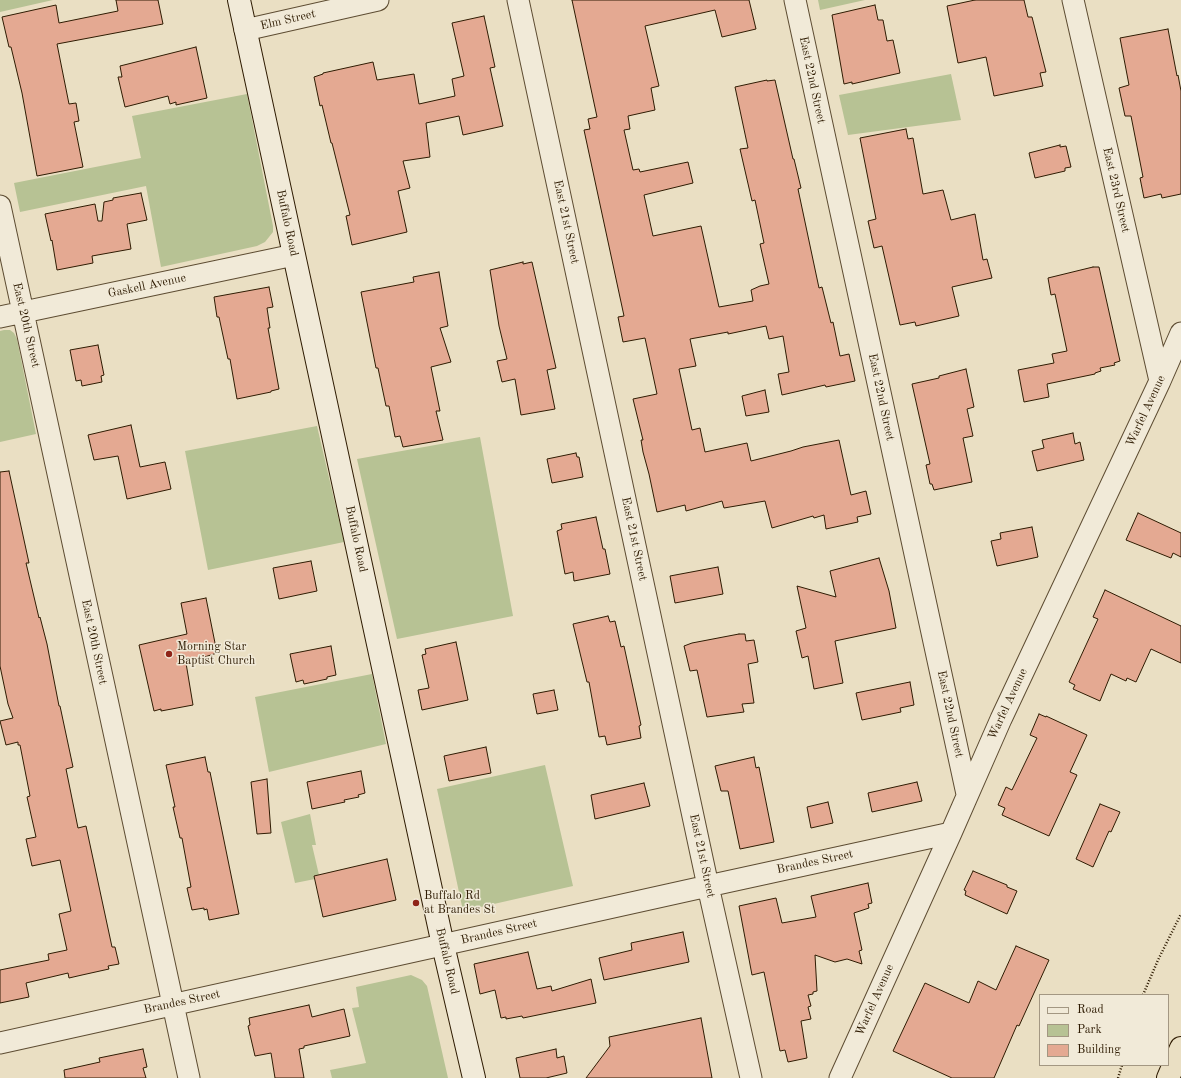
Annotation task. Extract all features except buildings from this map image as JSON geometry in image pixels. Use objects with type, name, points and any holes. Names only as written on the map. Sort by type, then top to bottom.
[{"type":"highway","points":[[1168,1078],[1181,1048]]},
{"type":"main road","name":"Buffalo Road","points":[[239,0],[443,945],[474,1078]]},
{"type":"street","name":"Elm Street","points":[[245,30],[378,0]]},
{"type":"street","name":"East 21st Street","points":[[518,0],[750,1078]]},
{"type":"street","name":"East 22nd Street","points":[[795,0],[967,794]]},
{"type":"street","name":"East 23rd Street","points":[[1073,0],[1160,381]]},
{"type":"street","name":"East 20th Street","points":[[0,206],[189,1078]]},
{"type":"street","name":"Gaskell Avenue","points":[[0,317],[294,255]]},
{"type":"street","name":"Warfel Avenue","points":[[840,1078],[1001,719],[1160,381],[1181,333]]},
{"type":"street","name":"Brandes Street","points":[[0,1043],[951,833]]},
{"type":"path","points":[[1143,994],[1181,914]]},
{"type":"path","points":[[1118,1078],[1122,1066]]},
{"type":"green space","points":[[0,0],[53,0],[0,12]]},
{"type":"green space","points":[[818,0],[865,0],[820,10]]},
{"type":"green space","points":[[951,74],[961,120],[848,135],[839,95]]},
{"type":"green space","points":[[247,94],[273,226],[273,232],[265,242],[257,246],[161,267],[146,186],[20,212],[14,183],[141,158],[132,116]]},
{"type":"green space","points":[[10,330],[14,333],[17,339],[36,434],[0,442],[0,331]]},
{"type":"green space","points":[[317,426],[344,542],[208,570],[185,451]]},
{"type":"green space","points":[[480,437],[513,616],[397,639],[357,459]]},
{"type":"green space","points":[[372,674],[386,744],[269,772],[255,697]]},
{"type":"green space","points":[[545,765],[573,886],[463,911],[437,789]]},
{"type":"green space","points":[[310,814],[316,845],[312,845],[319,875],[314,876],[315,879],[295,883],[281,822]]},
{"type":"green space","points":[[411,975],[422,980],[427,986],[448,1078],[332,1078],[330,1070],[366,1063],[352,1008],[359,1007],[356,987]]},
{"type":"place","name":"Morning Star Baptist Church","points":[[169,654]]},
{"type":"place","name":"Buffalo Rd at Brandes St","points":[[416,903]]}]
